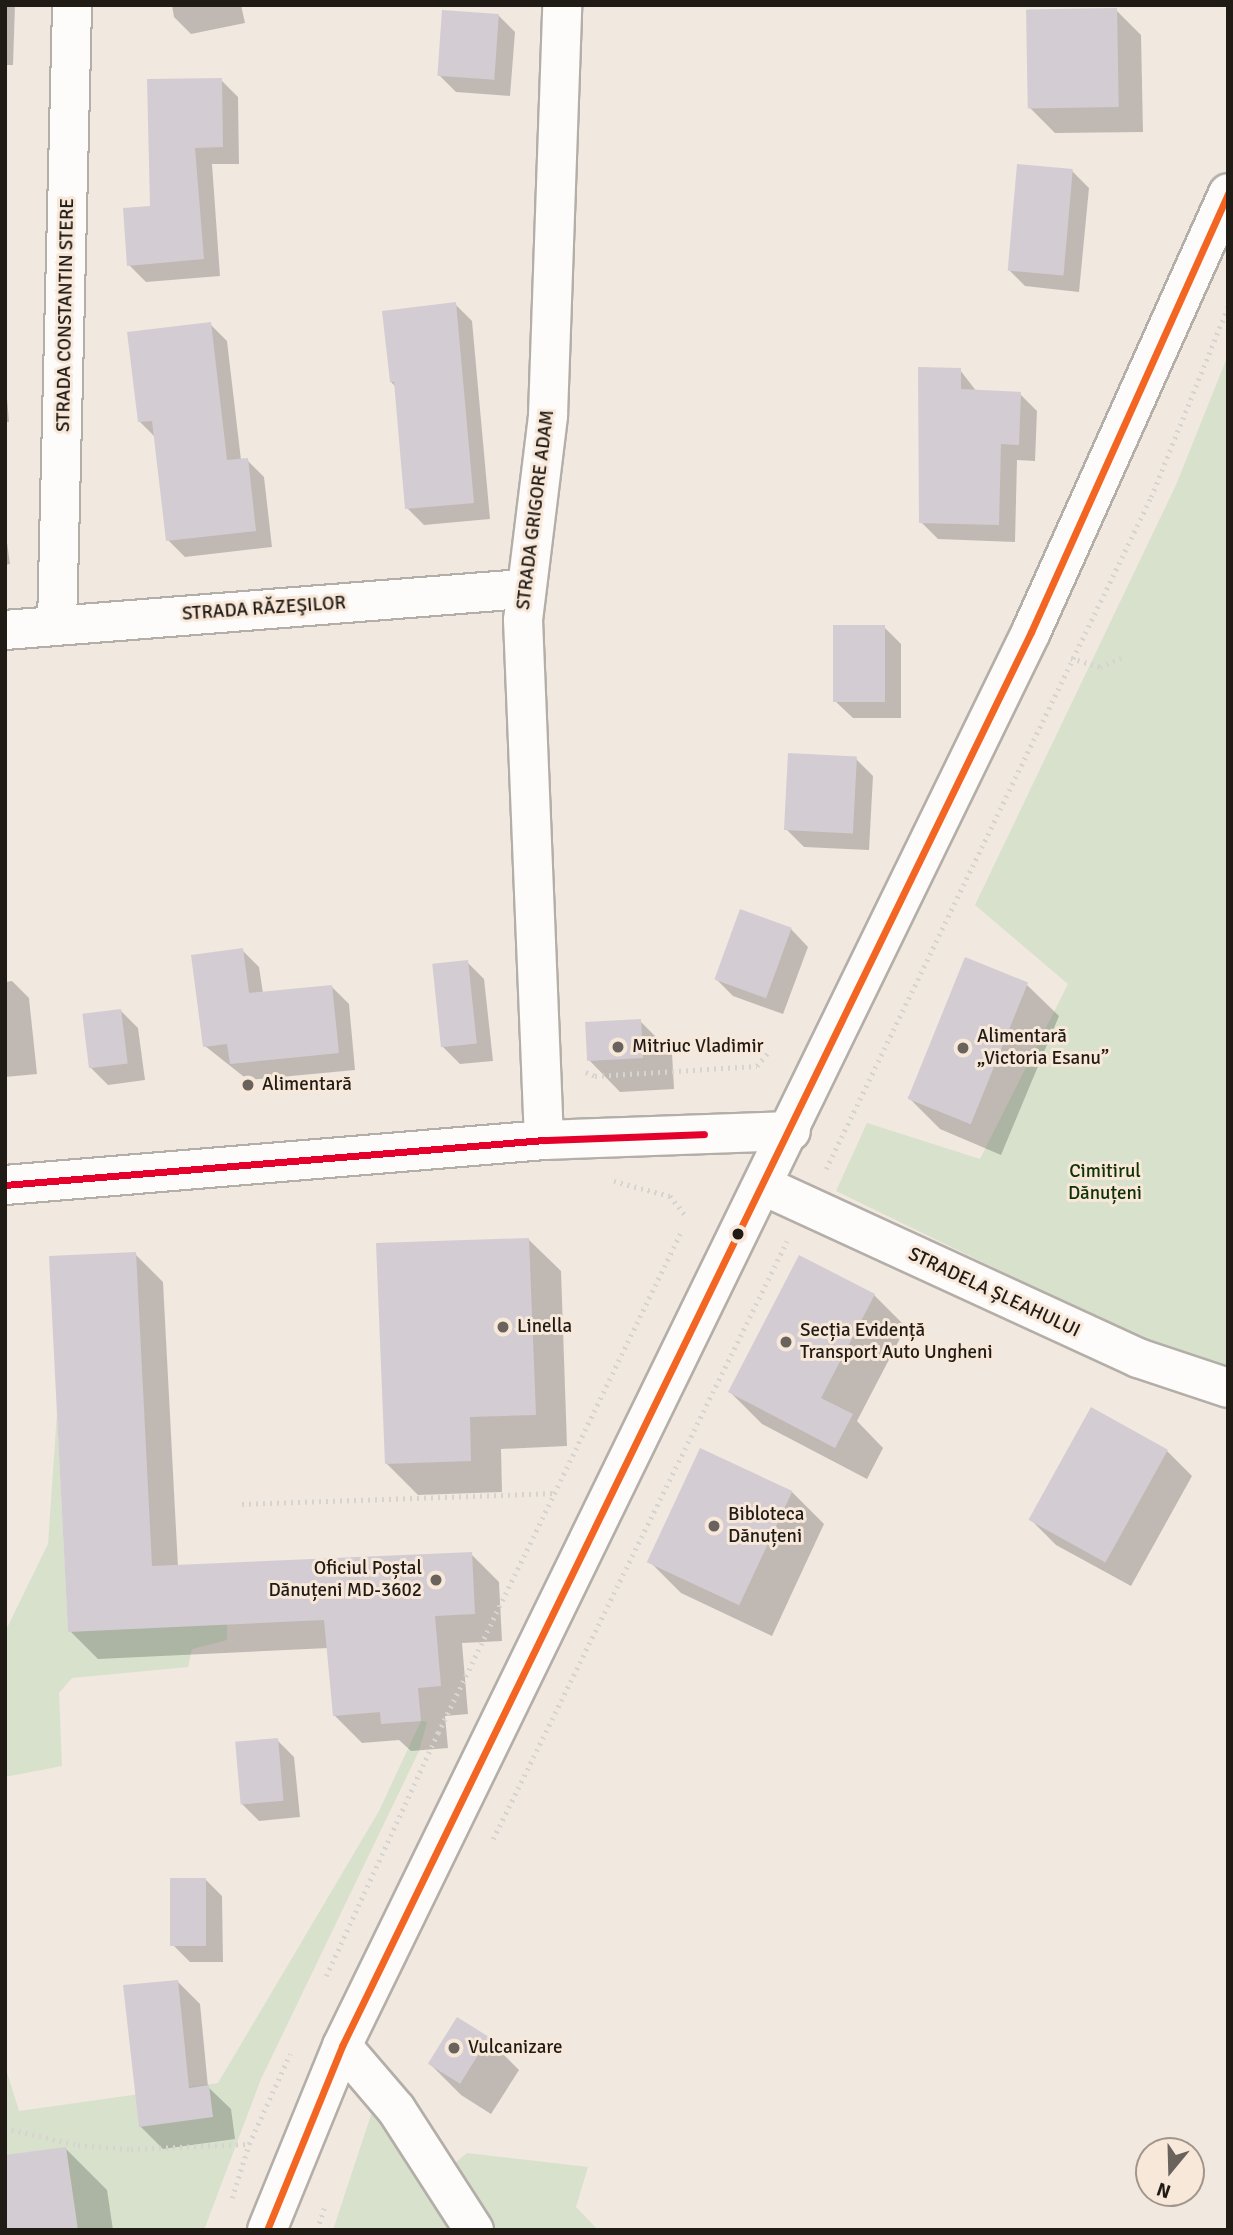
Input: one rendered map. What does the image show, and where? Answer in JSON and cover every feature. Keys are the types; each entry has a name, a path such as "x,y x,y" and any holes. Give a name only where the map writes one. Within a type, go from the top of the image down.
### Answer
{"main road":[{"name":"STRADA CONSTANTIN STERE","path":"57,625 72,5"},
{"name":"STRADA GRIGORE ADAM","path":"544,1140 523,678 523,589 548,415 562,5"},
{"path":"267,2230 342,2046 791,1131 1031,632 1228,193"},
{"name":"STRADA RĂZEŞILOR","path":"5,630 523,589"},
{"path":"5,1185 544,1140 791,1131"},
{"name":"STRADELA ȘLEAHULUI","path":"764,1186 1138,1358 1228,1388"},
{"path":"342,2046 396,2109 474,2230"}],"path":[{"path":"823,1174 1151,497 1228,306"},
{"path":"1071,658 1100,667 1125,656"},
{"path":"586,1072 595,1076 757,1066 770,1050"},
{"path":"324,1982 681,1232"},
{"path":"492,1841 786,1241 798,1241"},
{"path":"242,1504 555,1493"},
{"path":"230,2205 249,2144 295,2045"},
{"path":"5,2129 78,2145 131,2149 249,2144"},
{"path":"317,2230 324,2205"}],"green space":[{"name":"Cimitirul Dănuțeni","path":"1228,355 1228,1366 1178,1357 836,1191 867,1123 980,1159 1068,984 975,905 1176,485"},
{"path":"57,1413 68,1631 227,1624 227,1640 192,1649 188,1667 72,1678 59,1693 62,1766 5,1777 5,1632 48,1544"},
{"path":"421,1721 427,1722 419,1751 261,2079 204,2230 5,2230 5,2066 19,2111 218,2083 379,1811"},
{"path":"372,2112 457,2230 333,2230"},
{"path":"467,2153 588,2167 576,2207 598,2230 490,2230 463,2191 455,2163"}],"building":[{"path":"1117,8 1119,107 1028,109 1026,10"},
{"path":"442,10 499,14 494,80 437,76"},
{"path":"222,78 223,147 195,148 204,259 127,266 123,208 150,206 147,79"},
{"path":"1017,164 1073,169 1063,275 1008,271"},
{"path":"456,302 474,503 405,509 394,382 390,382 382,311"},
{"path":"211,322 227,460 248,458 256,531 166,541 152,421 138,422 127,332"},
{"path":"918,367 961,368 961,389 1021,392 1019,445 1001,444 999,525 919,523"},
{"path":"833,625 885,625 885,702 833,702"},
{"path":"788,753 857,757 853,834 784,830"},
{"path":"740,909 792,928 766,998 714,979"},
{"path":"243,948 249,993 332,985 339,1053 230,1064 227,1044 203,1047 191,955"},
{"path":"965,957 1028,982 971,1124 908,1099"},
{"path":"468,960 477,1044 441,1047 432,964"},
{"path":"121,1009 128,1064 89,1068 82,1014"},
{"path":"641,1019 643,1058 587,1061 585,1022"},
{"path":"529,1238 536,1415 470,1417 471,1461 385,1464 376,1243"},
{"path":"136,1252 152,1566 472,1552 475,1614 435,1616 441,1686 418,1688 421,1721 381,1724 380,1712 333,1716 324,1620 68,1632 49,1256"},
{"path":"799,1255 875,1294 821,1398 853,1414 835,1448 728,1392"},
{"path":"1091,1407 1168,1450 1105,1562 1028,1520"},
{"path":"700,1448 792,1491 739,1605 647,1562"},
{"path":"278,1738 283,1801 241,1805 235,1742"},
{"path":"170,1878 206,1878 206,1946 170,1946"},
{"path":"178,1980 189,2088 209,2085 213,2117 139,2127 123,1985"},
{"path":"457,2017 489,2037 460,2084 428,2064"},
{"path":"66,2147 78,2230 5,2230 5,2155"}],"transit line":[{"path":"267,2230 342,2046 1031,632 1228,193"},
{"path":"5,1185 544,1140 704,1134"}],"place":[{"name":"Mitriuc Vladimir","path":"618,1047"},
{"name":"Alimentară „Victoria Esanu”","path":"963,1048"},
{"name":"Alimentară","path":"248,1085"},
{"name":"Linella","path":"503,1327"},
{"name":"Secția Evidență Transport Auto Ungheni","path":"786,1342"},
{"name":"Bibloteca Dănuțeni","path":"714,1526"},
{"name":"Oficiul Poștal Dănuțeni MD-3602","path":"436,1580"},
{"name":"Vulcanizare","path":"454,2048"}]}
